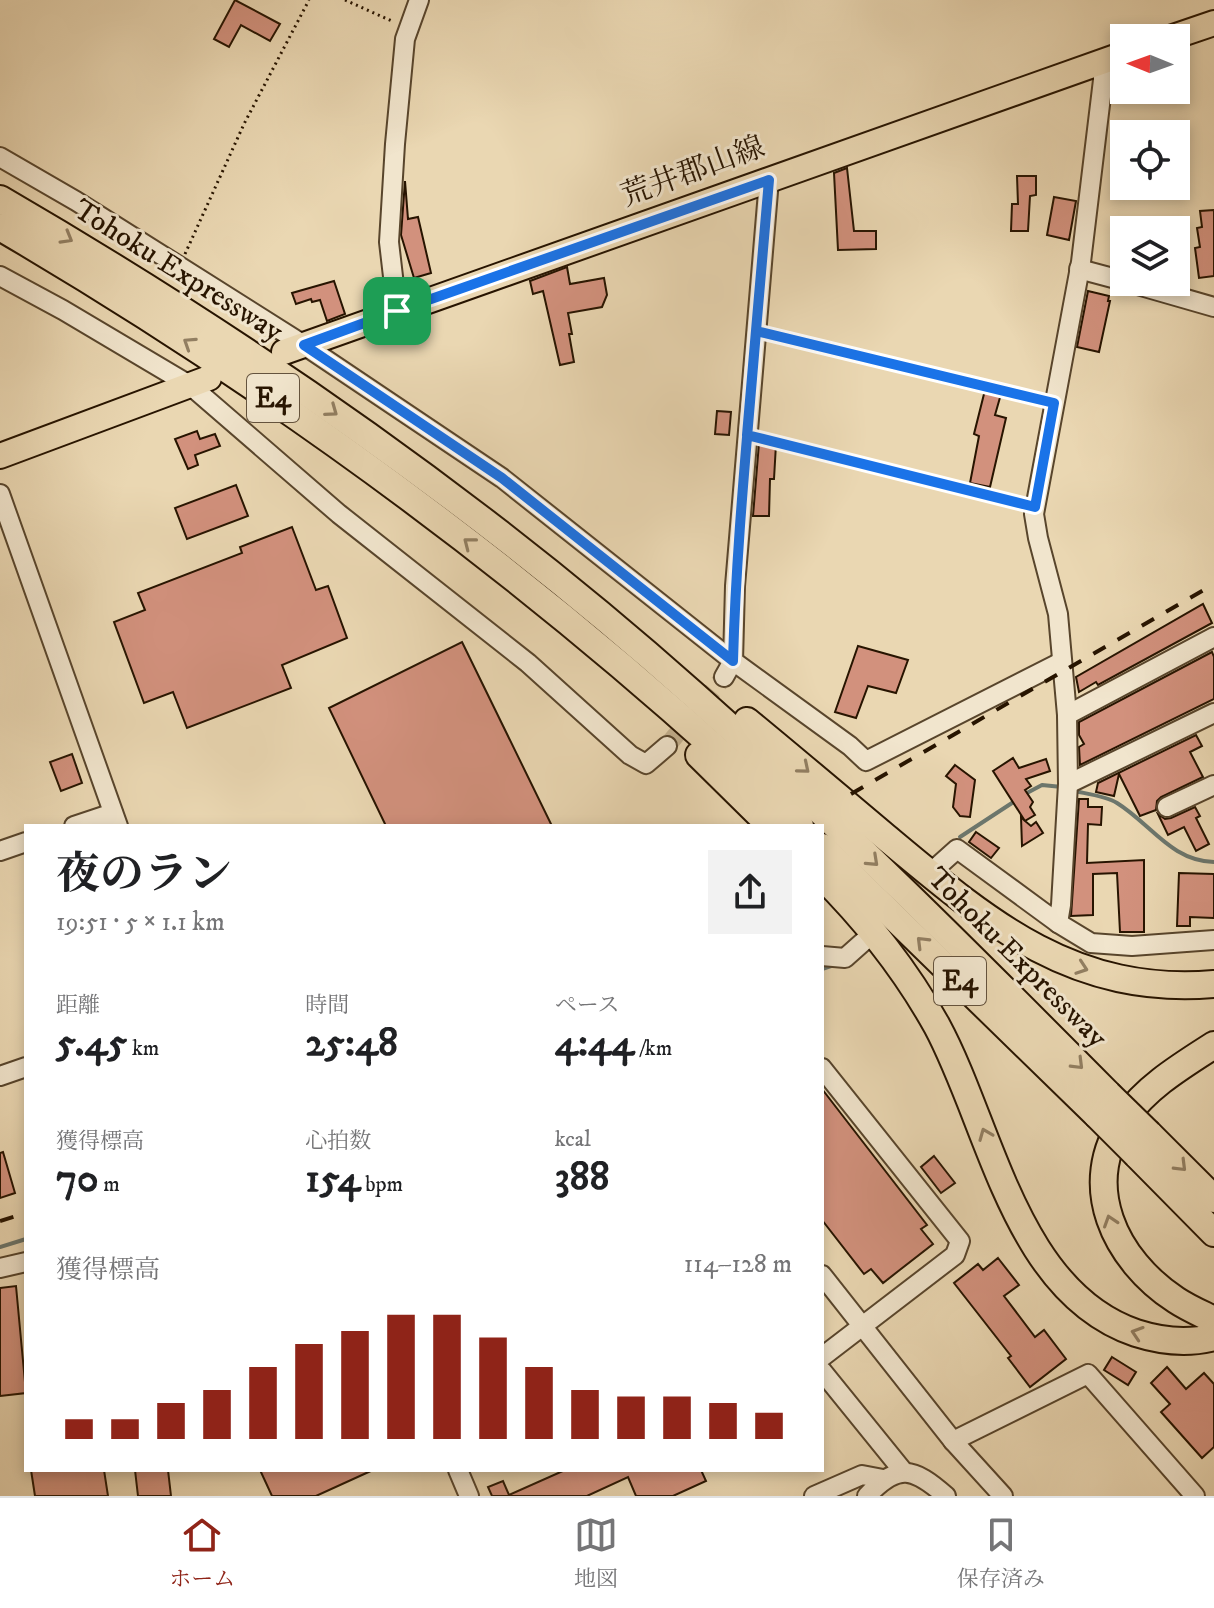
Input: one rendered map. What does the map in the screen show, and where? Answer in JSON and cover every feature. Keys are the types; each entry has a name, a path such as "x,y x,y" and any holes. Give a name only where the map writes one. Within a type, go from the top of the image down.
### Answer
{"highway":[{"name":"Tohoku Expressway","path":"0,199 110,263 277,372 426,479 798,824"},
{"name":"Tohoku Expressway","path":"0,227 238,374 391,483 537,579 693,693 908,893 1102,1105"},
{"path":"537,579 594,662 667,725 769,824"},
{"path":"537,579 623,623 701,683 933,877 982,915 1017,937 1075,966 1108,977 1161,985 1214,984"},
{"name":"Tohoku Expressway","path":"824,849 1143,1145 1214,1233"},
{"path":"824,878 871,931 932,1018 969,1095 1012,1200 1039,1252 1068,1289 1101,1317 1138,1333 1181,1341 1214,1337"},
{"path":"1208,1317 1177,1301 1126,1255 1108,1217 1103,1182 1109,1150 1126,1115 1164,1079 1214,1045"},
{"name":"Tohoku Expressway","path":"1143,1145 1214,1199"}],"main road":[{"path":"1190,31 1214,23"},
{"name":"荒井郡山線","path":"294,348 1110,59"},
{"path":"0,456 200,382"}],"street":[{"path":"397,311 389,242 395,144 408,28 419,0"},
{"path":"1058,923 1068,784 1067,715 1058,614 1038,538 1035,507 1079,269 1103,80 1110,65"},
{"path":"0,157 76,201 294,348 502,478 728,669 850,746 866,761 1061,662"},
{"path":"728,669 769,180"},
{"path":"1079,269 1110,278"},
{"path":"0,276 200,382 339,514 528,663 630,755 646,764 667,746"},
{"path":"1175,296 1214,307"},
{"path":"0,494 116,819 86,824"},
{"path":"1067,715 1214,637"},
{"path":"1068,784 1214,713"},
{"path":"1167,807 1214,785"},
{"path":"0,851 24,843"},
{"path":"938,866 957,849 1058,923 1091,943 1214,940"},
{"path":"824,956 845,958 863,942"},
{"path":"0,1076 24,1068"},
{"path":"824,1071 960,1241 955,1255 824,1355"},
{"path":"0,1268 24,1262"},
{"path":"824,1278 953,1441 1003,1496"},
{"path":"824,1373 903,1471"},
{"path":"953,1441 1088,1374 1195,1496"},
{"path":"867,1496 883,1479 903,1471 917,1474 942,1493"},
{"path":"459,1472 469,1496"},
{"path":"814,1496 862,1475 883,1479"}],"path":[{"path":"182,261 244,124 309,0"},
{"path":"345,0 408,28"},
{"path":"756,331 1054,403"},
{"path":"747,435 1035,507"}],"building":[{"path":"235,0 280,24 270,41 241,25 229,47 214,39"},
{"path":"847,168 854,231 876,231 876,249 838,250 834,173"},
{"path":"1017,176 1036,176 1036,195 1030,196 1028,231 1011,231 1012,204 1018,204"},
{"path":"405,181 408,219 418,217 431,273 414,278 401,235"},
{"path":"1054,197 1076,201 1069,240 1047,235"},
{"path":"1214,210 1214,276 1199,278 1195,248 1200,247 1197,228 1202,227 1200,211"},
{"path":"567,267 570,284 604,278 607,295 602,307 568,313 574,362 560,365 543,291 533,294 530,281"},
{"path":"334,281 345,314 327,321 320,300 312,302 311,299 296,304 292,293"},
{"path":"1088,291 1109,296 1110,301 1099,352 1077,347"},
{"path":"985,390 1001,394 995,415 1006,418 990,487 970,483 979,436 974,434"},
{"path":"717,411 731,412 729,435 715,434"},
{"path":"197,431 200,439 215,434 220,446 195,455 198,465 188,469 175,439"},
{"path":"759,443 776,444 774,479 770,479 769,516 753,516"},
{"path":"236,485 248,516 187,539 175,508"},
{"path":"292,527 316,590 328,586 347,638 282,665 291,688 187,728 173,692 144,703 114,622 145,610 138,593 242,553 240,547"},
{"path":"1203,604 1212,623 1098,685 1096,682 1079,692 1076,677"},
{"path":"462,642 551,824 385,824 329,708"},
{"path":"858,646 908,660 896,693 868,686 856,718 835,712"},
{"path":"1212,652 1214,699 1080,765 1079,747 1084,744 1079,735 1079,722"},
{"path":"1196,735 1202,746 1190,752 1203,777 1161,797 1156,810 1140,816 1119,774 1114,796 1096,792 1098,783"},
{"path":"72,754 82,783 61,791 50,762"},
{"path":"1013,758 1019,768 1046,759 1050,771 1026,779 1031,786 1025,790 1033,802 1030,807 1035,815 1025,821 993,771"},
{"path":"955,765 975,780 970,817 960,816 953,807 956,784 946,776"},
{"path":"1079,799 1088,799 1088,807 1102,807 1101,825 1088,824 1087,863 1144,860 1144,932 1120,932 1117,873 1093,874 1093,915 1071,916"},
{"path":"1195,807 1200,816 1196,818 1209,844 1196,851 1184,827 1168,835 1158,814 1165,819 1171,818"},
{"path":"1021,817 1031,826 1036,822 1043,833 1022,846"},
{"path":"976,832 999,848 991,858 969,842"},
{"path":"1179,873 1214,874 1214,918 1190,917 1190,926 1177,926"},
{"path":"824,1092 927,1225 921,1229 933,1244 883,1283 871,1269 864,1274 824,1223"},
{"path":"3,1152 15,1193 0,1198 0,1153"},
{"path":"934,1156 955,1183 941,1193 921,1167"},
{"path":"998,1258 1019,1285 1004,1296 1035,1337 1044,1330 1066,1359 1030,1387 1008,1358 1011,1356 954,1283 978,1264 983,1270"},
{"path":"16,1286 24,1393 0,1396 0,1288"},
{"path":"1112,1357 1136,1372 1128,1385 1104,1370"},
{"path":"1167,1367 1186,1389 1204,1373 1214,1384 1214,1447 1202,1458 1161,1412 1170,1404 1151,1383"},
{"path":"31,1472 104,1472 108,1496 35,1496"},
{"path":"135,1472 168,1472 171,1496 138,1496"},
{"path":"261,1472 369,1472 316,1496 272,1496"},
{"path":"561,1472 702,1472 706,1481 673,1496 636,1496 628,1477 587,1496 492,1496 488,1487 503,1481 509,1495"}],"waterway":[{"path":"1025,794 1042,785 1062,787"},
{"path":"1074,791 1113,801 1173,848 1199,860 1214,862"},
{"path":"960,837 1015,801"},
{"path":"824,968 831,966"},
{"path":"0,1247 24,1240"}],"tunnel":[{"path":"667,746 724,677"}],"railway":[{"path":"851,794 1214,584"},
{"path":"0,1221 24,1214"}],"route":[{"path":"397,311 304,345 502,478 733,661 735,586 747,435 756,331 1054,403 1035,507 747,435 769,180 397,311"}]}
